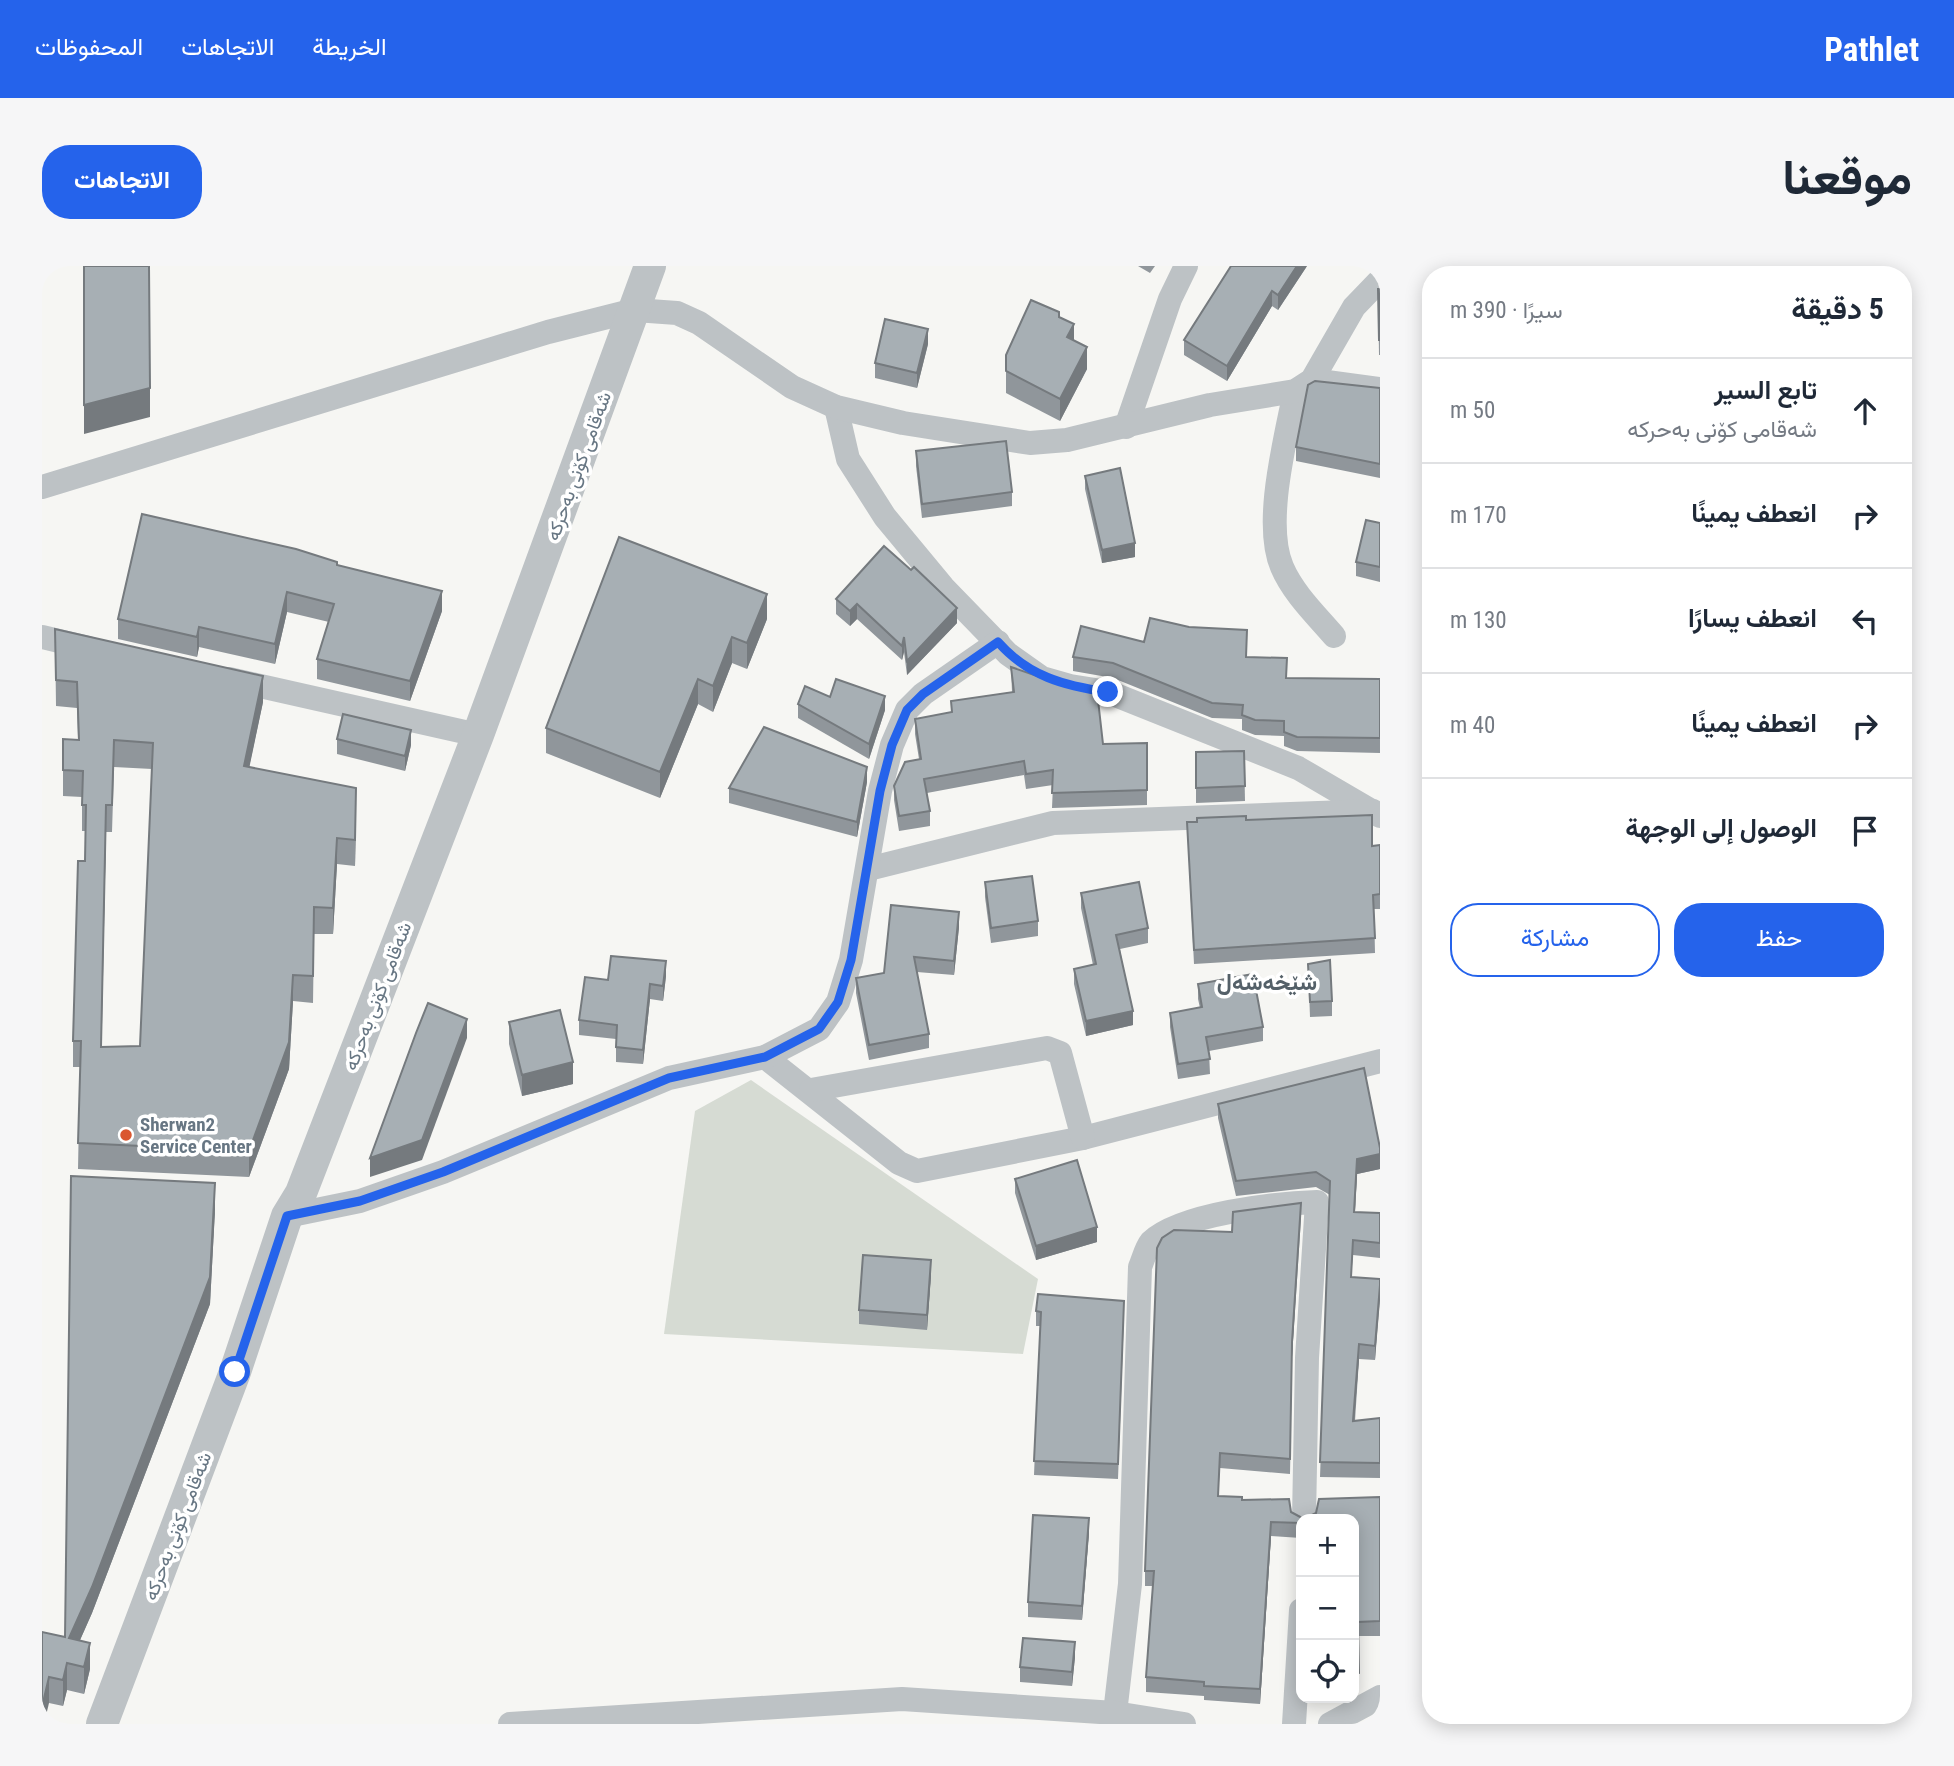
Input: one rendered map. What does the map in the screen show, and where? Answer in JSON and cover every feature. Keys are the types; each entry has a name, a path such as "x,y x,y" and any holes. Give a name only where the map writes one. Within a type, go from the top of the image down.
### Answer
{"street":[{"name":"شەقامی کۆنی بەحرکە","path":"102,1724 235,1372 287,1216 301,1193 478,735 650,266"},
{"path":"1126,427 1170,299 1186,266"},
{"path":"1334,636 1303,600 1281,566 1275,499 1303,385 1354,307 1380,280"},
{"path":"42,487 548,332 635,310 677,313 699,323 792,387 836,407 904,423 1030,443 1067,440 1303,385 1380,389"},
{"path":"836,407 848,459 885,517 943,587 1008,654 1042,678 1070,687 1108,692 1298,768 1376,813"},
{"path":"42,637 110,653"},
{"path":"287,1216 360,1201 443,1172 669,1078 765,1057 819,1029 838,1002 851,960 880,791 892,745 907,710 923,694 998,642"},
{"path":"205,674 478,735"},
{"path":"868,869 1053,823 1376,813"},
{"path":"811,1090 1047,1048 1060,1053 1083,1138"},
{"path":"765,1057 811,1090 899,1163 917,1171 1083,1138 1380,1061"},
{"path":"1115,1713 1130,1584 1140,1267 1150,1243 1173,1228 1269,1203 1317,1202 1307,1357 1304,1514"},
{"path":"1294,1724 1299,1640"},
{"path":"1330,1724 1380,1698"},
{"path":"510,1724 902,1699 1115,1713 1184,1724"}],"shaded area":[{"path":"751,1080 1038,1279 1023,1354 664,1334 695,1111"}],"building":[{"path":"84,266 149,266 150,388 84,405"},
{"path":"1231,266 1297,266 1278,295 1272,291 1227,366 1184,340"},
{"path":"1380,289 1380,340 1379,340"},
{"path":"1031,300 1059,312 1059,317 1074,324 1067,337 1087,347 1060,399 1006,371 1006,355"},
{"path":"885,319 928,329 917,373 875,363"},
{"path":"1315,381 1380,388 1380,464 1296,447 1308,385"},
{"path":"1006,441 1012,492 922,504 916,451"},
{"path":"1120,468 1135,543 1102,550 1085,476"},
{"path":"142,514 296,549 337,562 337,565 442,591 410,681 317,659 334,604 287,592 275,644 199,627 197,637 118,619"},
{"path":"1366,520 1380,523 1380,567 1356,562"},
{"path":"619,537 767,594 747,643 732,637 713,686 698,679 660,772 546,728"},
{"path":"884,546 911,570 914,567 957,608 907,661 904,637 902,646 857,604 850,611 836,599"},
{"path":"1150,618 1189,627 1247,630 1246,657 1287,658 1286,678 1380,679 1380,738 1297,737 1284,732 1284,721 1255,720 1242,715 1243,705 1212,703 1113,663 1073,657 1081,626 1144,642"},
{"path":"55,629 263,676 244,766 356,788 355,840 337,838 333,908 314,907 313,976 293,975 289,1042 249,1151 78,1143 81,1041 73,1041 78,861 85,861 86,805 82,805 83,771 63,770 63,739 79,740 77,682 56,680","holes":["114,740 153,743 140,1046 101,1047 106,805 112,805"]},
{"path":"1011,667 1066,686 1097,691 1103,744 1147,743 1147,790 1052,793 1053,770 1026,774 1024,761 924,779 930,811 899,816 894,786 905,762 921,759 915,719 952,712 951,701 1014,692"},
{"path":"836,679 885,696 869,744 798,704 805,686 830,697"},
{"path":"343,714 411,730 405,756 337,739"},
{"path":"764,727 867,767 857,822 729,788"},
{"path":"1244,751 1245,786 1196,788 1196,752"},
{"path":"1372,815 1372,846 1380,845 1380,894 1373,895 1375,938 1194,950 1187,822 1197,822 1197,818 1246,816 1246,820"},
{"path":"1032,876 1038,921 991,928 985,882"},
{"path":"1139,882 1148,928 1116,935 1133,1011 1086,1021 1074,969 1096,964 1081,893"},
{"path":"891,905 959,912 954,961 914,957 929,1034 869,1045 856,978 884,973"},
{"path":"611,956 666,961 663,986 650,984 643,1050 616,1047 617,1025 579,1020 585,977 608,980"},
{"path":"1330,960 1332,1001 1310,1002 1308,964"},
{"path":"1253,974 1263,1027 1206,1037 1210,1059 1178,1064 1170,1013 1202,1007 1198,984"},
{"path":"428,1003 467,1019 422,1140 370,1158 416,1033"},
{"path":"560,1010 573,1062 522,1075 509,1022"},
{"path":"1364,1068 1380,1154 1357,1159 1354,1212 1380,1213 1380,1243 1353,1240 1351,1277 1380,1279 1380,1285 1375,1346 1359,1344 1353,1421 1380,1418 1380,1463 1320,1462 1330,1181 1316,1172 1236,1181 1218,1104"},
{"path":"1077,1160 1097,1227 1036,1246 1015,1179"},
{"path":"71,1176 215,1183 210,1277 92,1587 69,1638 90,1643 84,1667 67,1663 63,1680 49,1677 42,1707 42,1632 65,1637"},
{"path":"1301,1203 1292,1342 1290,1459 1220,1453 1218,1496 1242,1497 1242,1500 1289,1499 1291,1512 1296,1515 1296,1523 1271,1522 1260,1689 1204,1686 1204,1682 1146,1677 1154,1571 1145,1571 1157,1248 1162,1238 1174,1230 1232,1232 1233,1212"},
{"path":"863,1255 931,1260 927,1315 859,1310"},
{"path":"1038,1294 1124,1301 1118,1464 1034,1461 1041,1312 1036,1311"},
{"path":"1380,1497 1380,1621 1359,1622 1359,1514 1314,1514 1319,1499"},
{"path":"1033,1515 1089,1518 1082,1606 1028,1602"},
{"path":"1023,1638 1075,1642 1072,1672 1020,1667"}],"place":[{"name":"Sherwan2 Service Center","path":"126,1135"}],"district":[{"name":"شێخەشەل","path":"1267,982"}],"route":[{"path":"235,1372 287,1216 360,1201 443,1172 669,1078 765,1057 819,1029 838,1002 851,960 880,791 892,745 907,710 923,694 998,642 1008,654 1042,678 1070,687 1108,692"}]}
